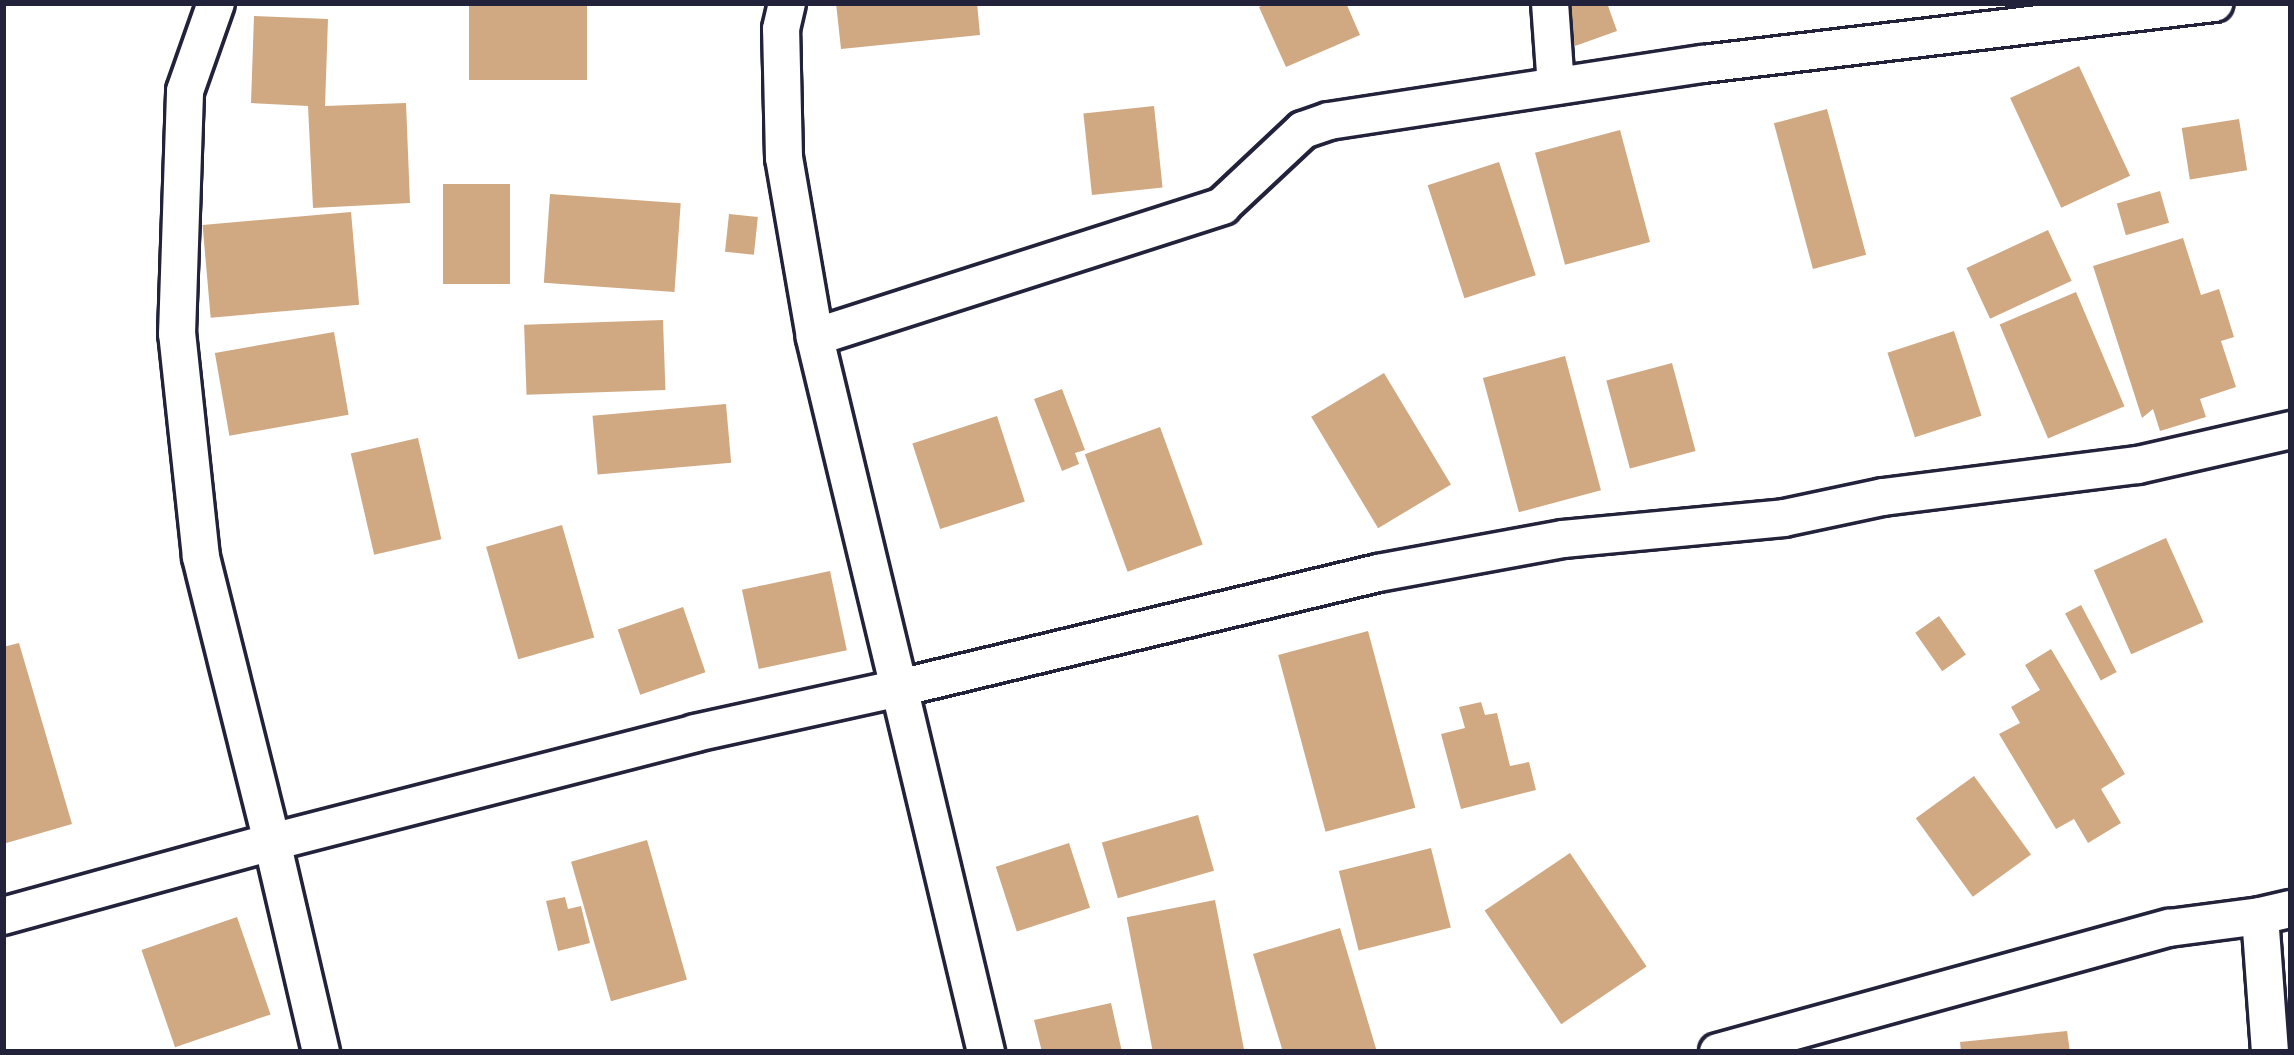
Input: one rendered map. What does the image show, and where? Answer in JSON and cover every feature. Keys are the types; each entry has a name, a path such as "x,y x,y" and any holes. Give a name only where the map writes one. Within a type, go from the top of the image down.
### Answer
{"street":[{"path":"216,3 185,91 177,334 201,557 321,1052"},
{"path":"787,3 781,29 784,158 815,337 986,1052"},
{"path":"1550,3 1556,86"},
{"path":"815,337 1222,206 1303,130 1556,86 2214,3"},
{"path":"3,916 695,733 1378,573 1563,539 1784,518 1883,497 2138,465 2291,430"},
{"path":"1718,1052 2169,928 2276,913 2270,1052"}],"building":[{"path":"469,3 587,3 587,80 469,80"},
{"path":"836,3 977,3 980,35 841,49"},
{"path":"1346,3 1360,35 1286,67 1259,7"},
{"path":"1560,3 1607,3 1617,31 1575,46"},
{"path":"254,16 328,19 325,106 406,103 410,203 313,208 308,106 251,103"},
{"path":"2079,66 2130,176 2061,208 2010,98"},
{"path":"1154,106 1163,188 1092,195 1083,113"},
{"path":"1827,109 1866,255 1813,269 1774,123"},
{"path":"2239,119 2247,170 2190,179 2182,128"},
{"path":"1620,130 1650,242 1565,265 1535,153"},
{"path":"1499,162 1536,275 1464,298 1428,185"},
{"path":"443,184 510,184 510,284 443,284"},
{"path":"2160,191 2169,223 2126,235 2117,203"},
{"path":"550,194 681,203 674,292 544,283"},
{"path":"351,212 359,305 211,318 203,225"},
{"path":"729,214 758,217 754,255 725,252"},
{"path":"2048,230 2072,281 1990,319 1966,268"},
{"path":"2183,238 2201,295 2219,289 2234,337 2221,341 2236,387 2200,399 2206,417 2160,431 2153,409 2142,418 2093,266"},
{"path":"2076,292 2124,406 2048,439 2000,324"},
{"path":"663,320 665,390 527,395 524,325"},
{"path":"1954,331 1982,416 1915,437 1887,353"},
{"path":"334,332 349,415 229,436 215,353"},
{"path":"1565,356 1601,490 1519,512 1483,378"},
{"path":"1672,363 1696,451 1630,468 1606,381"},
{"path":"1384,373 1451,484 1378,528 1311,417"},
{"path":"1062,389 1085,450 1075,453 1079,464 1062,471 1034,399"},
{"path":"726,404 731,463 598,474 593,416"},
{"path":"997,416 1025,502 940,529 912,444"},
{"path":"1160,427 1203,544 1128,572 1085,454"},
{"path":"418,438 441,539 374,555 351,454"},
{"path":"562,525 594,637 518,659 486,547"},
{"path":"2166,538 2203,622 2131,654 2094,570"},
{"path":"830,571 847,650 759,669 742,590"},
{"path":"2081,605 2117,672 2101,681 2065,613"},
{"path":"683,607 705,672 640,695 618,629"},
{"path":"1939,616 1966,655 1942,671 1915,633"},
{"path":"1368,631 1415,808 1326,832 1278,655"},
{"path":"19,643 72,824 3,844 3,647"},
{"path":"2051,649 2125,774 2101,789 2121,823 2088,843 2074,819 2056,829 1999,734 2020,723 2011,707 2040,690 2025,665"},
{"path":"1481,702 1485,715 1497,713 1510,766 1529,762 1536,790 1461,809 1441,734 1465,728 1459,707"},
{"path":"1974,776 2031,854 1973,897 1916,818"},
{"path":"1198,815 1214,871 1118,898 1102,843"},
{"path":"647,840 687,979 611,1001 571,862"},
{"path":"1069,843 1090,908 1017,931 996,867"},
{"path":"1431,848 1451,928 1359,951 1339,871"},
{"path":"1570,853 1647,967 1561,1024 1485,911"},
{"path":"565,897 568,909 581,906 590,943 558,951 546,901"},
{"path":"1215,900 1245,1052 1153,1052 1127,917"},
{"path":"237,917 271,1014 175,1047 142,950"},
{"path":"1340,928 1377,1052 1283,1052 1253,954"},
{"path":"1111,1003 1122,1052 1042,1052 1034,1020"},
{"path":"2067,1031 2070,1052 1961,1052 1960,1042"}]}
